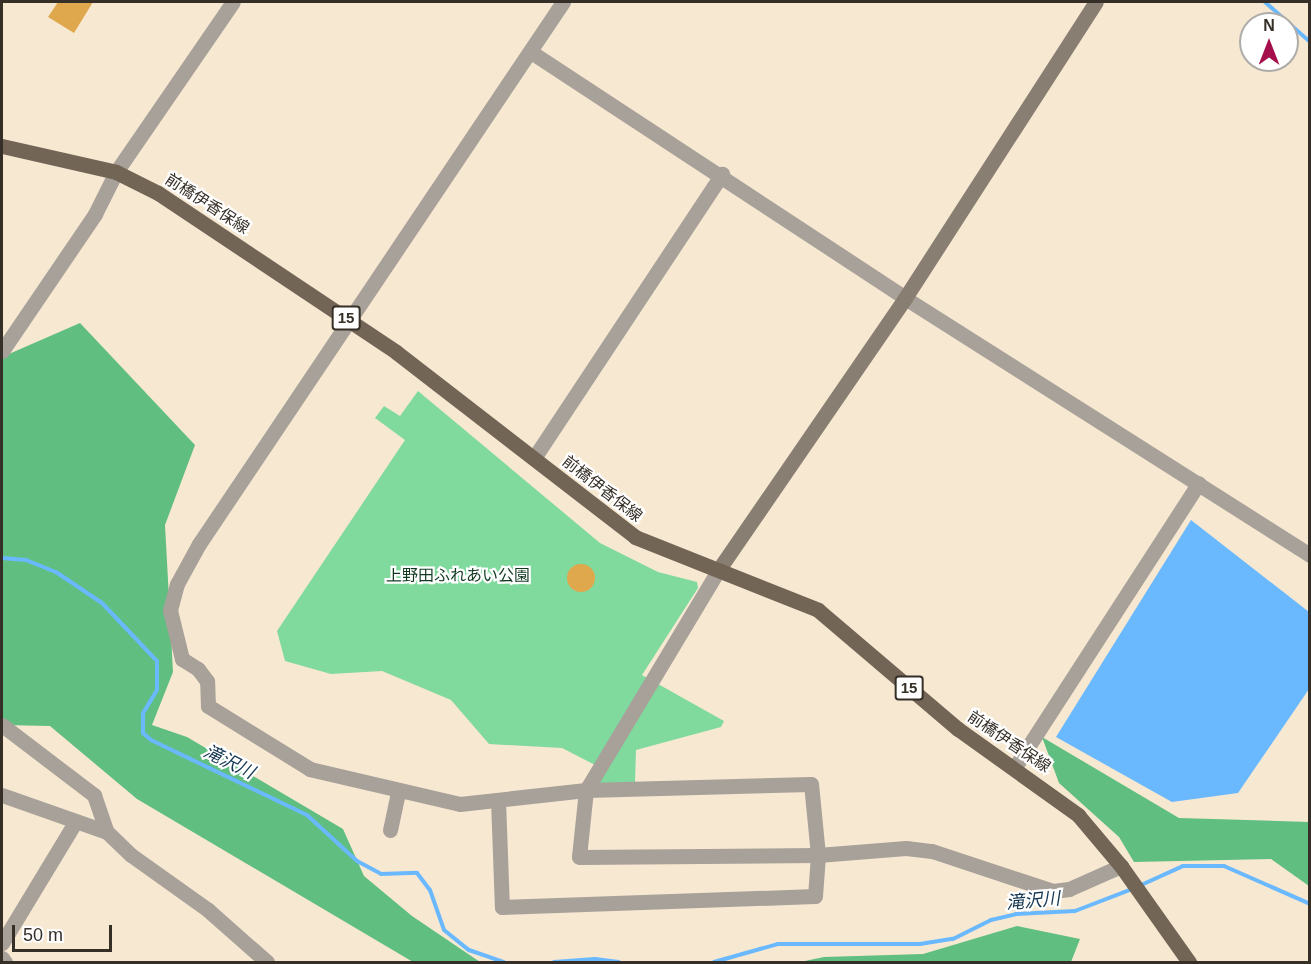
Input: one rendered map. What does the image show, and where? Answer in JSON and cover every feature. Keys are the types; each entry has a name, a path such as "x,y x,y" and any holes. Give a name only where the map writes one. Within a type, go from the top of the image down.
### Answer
{"main road":[{"name":"前橋伊香保線","path":"2,146 116,172 186,211 352,321 635,537 818,610 957,729 1015,767 1078,815 1124,870 1189,963"}],"street":[{"path":"2,351 95,214 116,172 233,2"},
{"path":"498,800 502,907 815,896 818,855 811,784 586,790 460,804 398,792 310,769 208,706 207,681 198,669 182,659 170,610 177,584 199,544 333,344 352,321 563,2"},
{"path":"1096,2 905,298 719,569 586,790 579,857 818,855 906,848 932,851 1053,891 1069,889 1124,870"},
{"path":"531,52 722,174 905,298 1310,555"},
{"path":"534,458 722,174"},
{"path":"1015,767 1199,483"},
{"path":"2,725 94,795 107,832 131,855 208,910 267,963"},
{"path":"390,830 398,792"},
{"path":"2,795 74,824 107,832"},
{"path":"2,943 74,824"},
{"path":"2,958 6,963"}],"green space":[{"path":"80,323 195,445 165,525 173,672 152,725 187,737 343,829 364,876 412,916 480,962 413,962 137,799 50,726 2,725 2,357"},
{"name":"上野田ふれあい公園","path":"418,391 600,543 658,572 697,582 698,588 642,675 724,721 721,727 636,750 635,783 596,784 601,768 562,748 489,744 451,700 382,671 331,674 285,661 277,631 405,440 375,418 384,406 400,416"},
{"path":"1042,737 1179,818 1309,822 1309,886 1271,859 1134,862 1119,837 1059,783"},
{"path":"1017,926 1080,939 1071,962 800,962 824,957 923,954"}],"water":[{"path":"1191,520 1309,612 1309,689 1238,793 1172,802 1056,737"}],"building":[{"path":"58,2 93,2 74,33 48,17"},
{"path":"581,564 591,568 595,578 591,588 581,592 571,588 567,578 571,568"}],"waterway":[{"path":"1265,2 1310,42"},
{"name":"滝沢川","path":"2,558 26,560 56,572 102,603 157,661 157,690 143,713 143,733 151,740 307,815 357,861 381,874 417,873 430,890 444,930 469,950 504,962"},
{"name":"滝沢川","path":"1139,886 1183,866 1224,866 1310,904"},
{"name":"滝沢川","path":"714,962 778,944 920,944 953,939 991,920 1016,914 1075,911 1132,889"},
{"name":"滝沢川","path":"554,962 595,959 619,962"}]}
